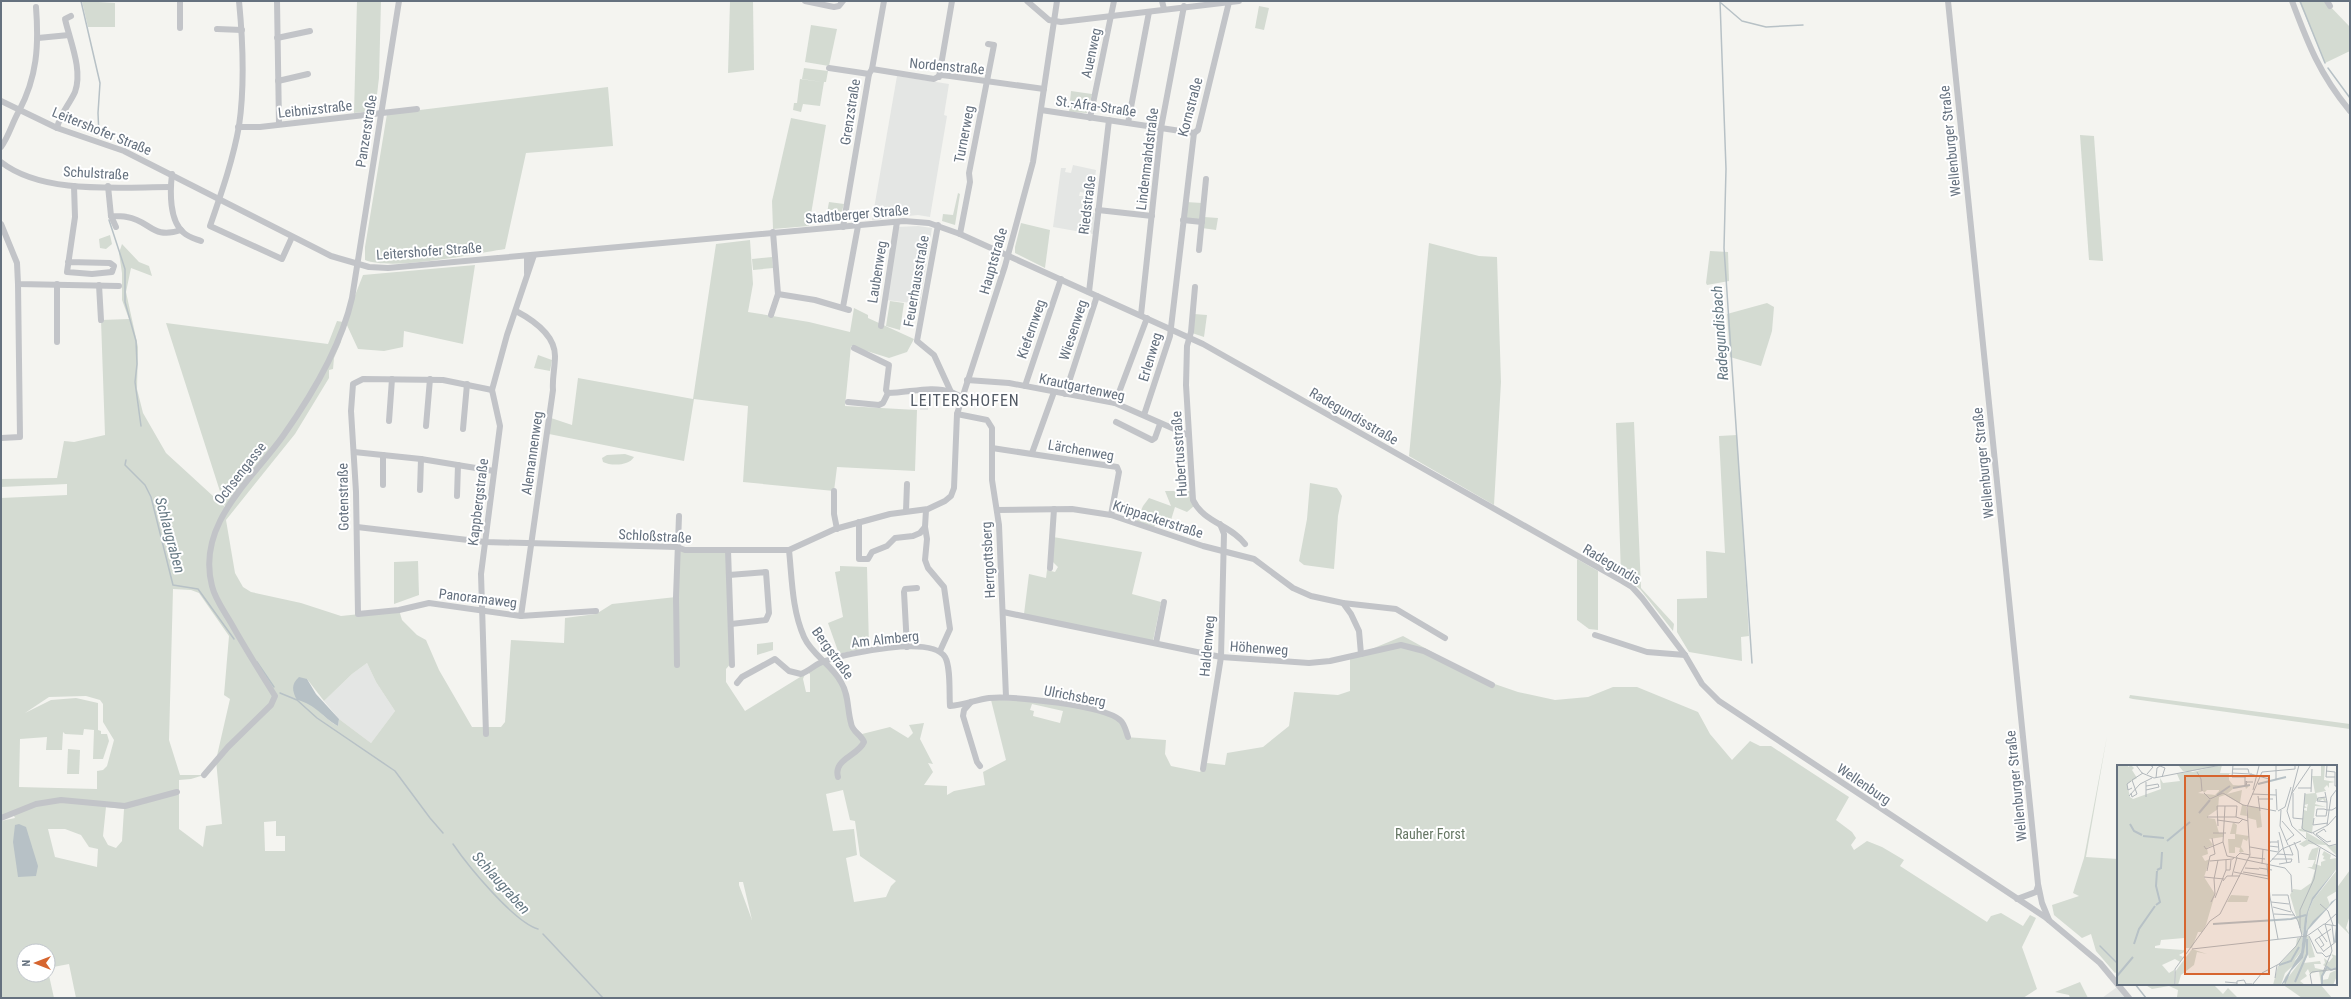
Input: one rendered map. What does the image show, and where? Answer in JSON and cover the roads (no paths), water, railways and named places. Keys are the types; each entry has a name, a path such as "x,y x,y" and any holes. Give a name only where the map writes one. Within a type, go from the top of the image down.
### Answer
{"street":[{"path":"180,1 180,28"},
{"path":"239,1 242,30 238,127 219,200 210,226 282,259 292,237"},
{"path":"277,1 279,124"},
{"name":"Panzerstraße","path":"356,264 399,1"},
{"path":"805,1 834,7 840,6 843,1"},
{"name":"Grenzstraße","path":"843,227 870,71 884,1"},
{"path":"938,77 952,1"},
{"path":"1027,1 1054,22 1077,22 1184,6 1239,1"},
{"name":"Hauptstraße","path":"945,501 951,496 954,488 957,414 1008,255 1033,162 1057,1"},
{"name":"Auenweg","path":"1090,118 1114,1"},
{"path":"1162,1 1164,9"},
{"name":"Wellenburger Straße","path":"1948,1 2038,884 2042,903 2050,921"},
{"path":"2292,1 2320,69 2331,88 2350,111"},
{"name":"Kornstraße","path":"1171,328 1194,133 1198,130 1229,2"},
{"name":"Lindenmahdstraße","path":"1115,403 1144,316 1161,128 1184,6"},
{"path":"1,147 20,110 35,72 38,38 36,7"},
{"path":"1128,123 1149,12"},
{"path":"57,128 60,116 74,92 78,80 65,19 71,16"},
{"path":"216,29 242,30"},
{"path":"277,38 310,31"},
{"path":"38,38 69,36"},
{"name":"Turnerweg","path":"960,234 970,182 969,173 994,45 988,44"},
{"name":"Nordenstraße","path":"828,68 870,71 934,79 948,75 1044,89"},
{"path":"278,81 308,74"},
{"name":"Leitershofer Straße","path":"1,101 57,128 117,148 172,174 219,200 331,256 356,264 388,268 773,232"},
{"name":"Leibnizstraße","path":"238,127 417,109"},
{"name":"St.-Afra-Straße","path":"1041,110 1194,133"},
{"name":"Riedstraße","path":"1089,292 1109,120"},
{"name":"Schulstraße","path":"1,162 26,175 74,186 170,186"},
{"path":"172,174 170,186 174,219 184,234 201,241"},
{"path":"1199,250 1206,179"},
{"path":"68,262 110,263 114,266 114,269 112,272 104,274 67,272 68,262 75,217 74,186"},
{"path":"108,186 111,216 116,227"},
{"path":"1098,210 1152,216"},
{"path":"111,216 127,216 145,224 156,232 173,233 181,230"},
{"path":"1183,220 1202,222"},
{"name":"Stadtberger Straße","path":"773,232 918,221 938,225 1008,255"},
{"name":"Laubenweg","path":"881,326 897,222"},
{"path":"1,224 17,263 20,437 1,438"},
{"name":"Feuerhausstraße","path":"938,225 917,341 934,355 951,392"},
{"path":"778,294 815,300 846,308 858,226"},
{"path":"771,315 778,294 773,232"},
{"name":"Kappbergstraße","path":"486,734 484,611 481,574 500,426 492,390 505,340 534,255"},
{"name":"Radegundisstraße","path":"1008,255 1190,337 1506,517"},
{"name":"Kappbergstraße","path":"527,256 527,278"},
{"name":"Ochsengasse","path":"204,775 228,747 271,705 275,696 220,606 210,576 210,548 226,508 283,436 330,357 348,316 356,264"},
{"name":"Kiefernweg","path":"1025,386 1061,280"},
{"path":"18,284 119,286"},
{"path":"57,284 57,342"},
{"path":"99,286 101,320"},
{"path":"1190,337 1195,287"},
{"name":"Wiesenweg","path":"1065,394 1097,296"},
{"name":"Alemannenweg","path":"516,310 529,318 549,337 555,354 553,390 521,616"},
{"name":"Erlenweg","path":"1144,415 1170,336 1171,328"},
{"name":"Hubertusstraße","path":"1190,337 1188,346 1186,385 1193,500 1201,513 1236,534 1245,544"},
{"path":"848,402 880,405 883,403 888,393 886,390 890,365 854,348"},
{"name":"Gotenstraße","path":"358,614 357,527 351,412 352,392 355,381 364,379 392,379"},
{"path":"389,421 392,379 430,379 467,384 492,390"},
{"path":"426,426 430,379"},
{"name":"Krautgartenweg","path":"967,380 1000,382 1115,403 1188,435"},
{"path":"463,429 467,384"},
{"path":"888,393 906,393 917,390 944,390 962,397"},
{"path":"1032,453 1054,392"},
{"name":"Herrgottsberg","path":"957,414 988,420 992,428 992,480 997,510 1006,698"},
{"path":"1116,422 1152,440 1155,438 1160,424"},
{"name":"Lärchenweg","path":"992,448 1117,467 1119,472 1111,515"},
{"path":"354,452 421,459 494,472"},
{"path":"383,455 383,485"},
{"path":"420,490 421,459"},
{"path":"457,496 458,465"},
{"path":"906,511 907,484"},
{"path":"834,491 834,514 837,529"},
{"name":"Schloßstraße","path":"357,527 485,542 677,547 685,550 789,550 837,529 858,522 906,511 926,510 945,501"},
{"path":"1050,568 1054,509"},
{"name":"Krippackerstraße","path":"997,510 1054,509 1111,515 1223,552 1254,559 1293,588 1311,596 1343,603"},
{"path":"926,510 925,527 927,539 925,560 928,568 944,587 950,629 940,651 947,661 950,706 1006,698"},
{"path":"677,664 677,547 679,516"},
{"name":"Radegundis","path":"1506,517 1632,587 1685,655 1702,684"},
{"path":"858,522 859,559 868,559 872,552 887,546 895,538 913,536 925,527"},
{"name":"Haldenweg","path":"1203,769 1221,657 1224,534 1220,524"},
{"path":"728,550 732,666"},
{"name":"Bergstraße","path":"789,550 792,587 800,626 806,642 841,681 847,696 853,731 864,742 861,749 839,764 836,771 838,777"},
{"path":"729,575 766,572 769,614 766,620 760,622 731,624"},
{"path":"907,647 904,592 905,589 917,588"},
{"path":"1156,643 1164,602"},
{"name":"Panoramaweg","path":"358,614 399,610 428,603 521,616 596,612"},
{"path":"1343,603 1396,609 1445,638"},
{"path":"1343,603 1351,614 1359,631 1361,654"},
{"name":"Höhenweg","path":"1003,612 1221,657 1309,663 1401,645 1424,651 1492,685"},
{"path":"1594,635 1647,652 1685,655"},
{"name":"Am Almberg","path":"737,683 742,677 775,659 789,671 801,674 823,661 870,650 924,646 940,651"},
{"name":"Wellenburg","path":"1702,684 1719,701 2050,921 2100,963 2117,984"},
{"name":"Ulrichsberg","path":"1006,698 1078,706 1108,714 1120,720 1128,737"},
{"path":"971,702 964,710 963,716 977,762 980,766"},
{"path":"1,818 36,804 61,800 125,806 177,792"},
{"path":"2017,899 2036,892 2038,884"},
{"name":"Wellenburg","path":"2118,985 2129,998"}],"waterway":[{"name":"Schlaugraben","path":"81,1 100,83 98,113 99,136"},
{"name":"Radegundisbach","path":"1720,1 1726,169 1724,248 1752,663"},
{"path":"2300,1 2325,63"},
{"path":"1721,3 1742,21 1766,27 1803,25"},
{"path":"2328,68 2350,98"},
{"name":"Schlaugraben","path":"109,220 125,269 125,302 136,341 137,364 135,382 141,426"},
{"name":"Schlaugraben","path":"126,460 125,465 145,485 151,497 173,585 198,589 234,639"},
{"name":"Schlaugraben","path":"257,662 274,687"},
{"name":"Schlaugraben","path":"280,693 297,700 317,718 395,771 443,833"},
{"name":"Schlaugraben","path":"453,844 469,866 492,892 517,916 538,929"},
{"name":"Schlaugraben","path":"543,934 603,998"},
{"name":"Radegundisbach","path":"2100,946 2117,963"},
{"name":"Radegundisbach","path":"2136,985 2146,998"}],"district":[{"name":"LEITERSHOFEN","path":"965,400"}],"park label":[{"name":"Rauher Forst","path":"1430,834"}]}
